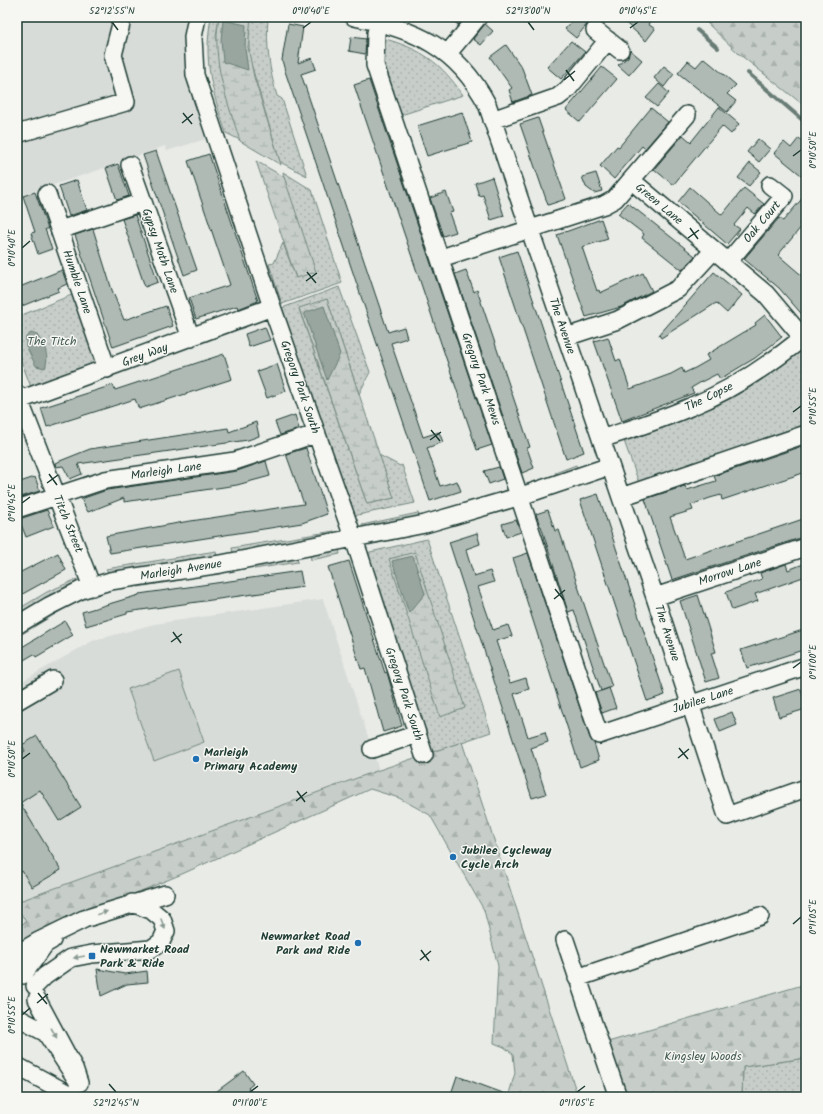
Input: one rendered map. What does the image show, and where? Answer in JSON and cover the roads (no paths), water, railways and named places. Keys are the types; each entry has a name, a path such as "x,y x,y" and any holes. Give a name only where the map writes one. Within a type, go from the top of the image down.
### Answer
{"street":[{"path":"17,134 126,102 113,55 121,24 119,17"},
{"name":"Gregory Park South","path":"197,17 192,37 195,75 315,434 353,539 424,755"},
{"name":"The Avenue","path":"354,17 377,20 412,33 448,53 471,78 480,92 492,120 655,597 727,816 806,788"},
{"path":"448,53 478,17"},
{"name":"Gregory Park Mews","path":"377,20 375,65 600,735"},
{"path":"492,120 558,96 567,90 608,40"},
{"path":"631,180 687,116"},
{"name":"Gypsy Moth Lane","path":"130,164 142,202 191,338"},
{"name":"Green Lane","path":"441,258 529,228 604,205 615,199 631,180 776,304 805,337"},
{"name":"Oak Court","path":"728,262 784,196 770,185"},
{"name":"Humble Lane","path":"47,194 108,369"},
{"path":"60,230 142,202"},
{"path":"566,337 618,320 678,289 714,250"},
{"name":"Grey Way","path":"18,398 108,369 272,307"},
{"name":"The Copse","path":"601,439 690,408 746,378 805,337"},
{"name":"Titch Street","path":"18,398 92,587"},
{"name":"Marleigh Lane","path":"17,509 105,480 235,461 315,434"},
{"path":"620,497 806,434"},
{"name":"Marleigh Avenue","path":"17,625 48,606 110,581 221,564 428,523 521,496 610,466"},
{"name":"Morrow Lane","path":"655,597 806,547"},
{"name":"Jubilee Lane","path":"600,735 806,666"},
{"path":"17,701 53,680"},
{"path":"372,749 418,734"},
{"path":"17,954 37,942 84,919 165,894"},
{"path":"28,983 45,976 71,958 92,954 151,949 161,942 166,931 162,919 151,910 132,903"},
{"path":"578,978 760,916"},
{"path":"19,1019 32,1011 28,983 45,944 82,927"},
{"path":"565,940 618,1097"},
{"path":"28,983 74,1068 81,1094"},
{"path":"19,1019 46,1033 81,1094"},
{"path":"17,1066 81,1094"}],"waterway":[{"path":"697,30 718,48"},
{"path":"748,73 806,123"}],"place":[{"name":"Marleigh Primary Academy","path":"196,759"},
{"name":"Jubilee Cycleway Cycle Arch","path":"453,857"},
{"name":"Newmarket Road Park and Ride","path":"358,943"},
{"name":"Newmarket Road Park & Ride","path":"92,956"}],"park label":[{"name":"The Titch","path":"52,341"},
{"name":"Kingsley Woods","path":"703,1056"}]}
